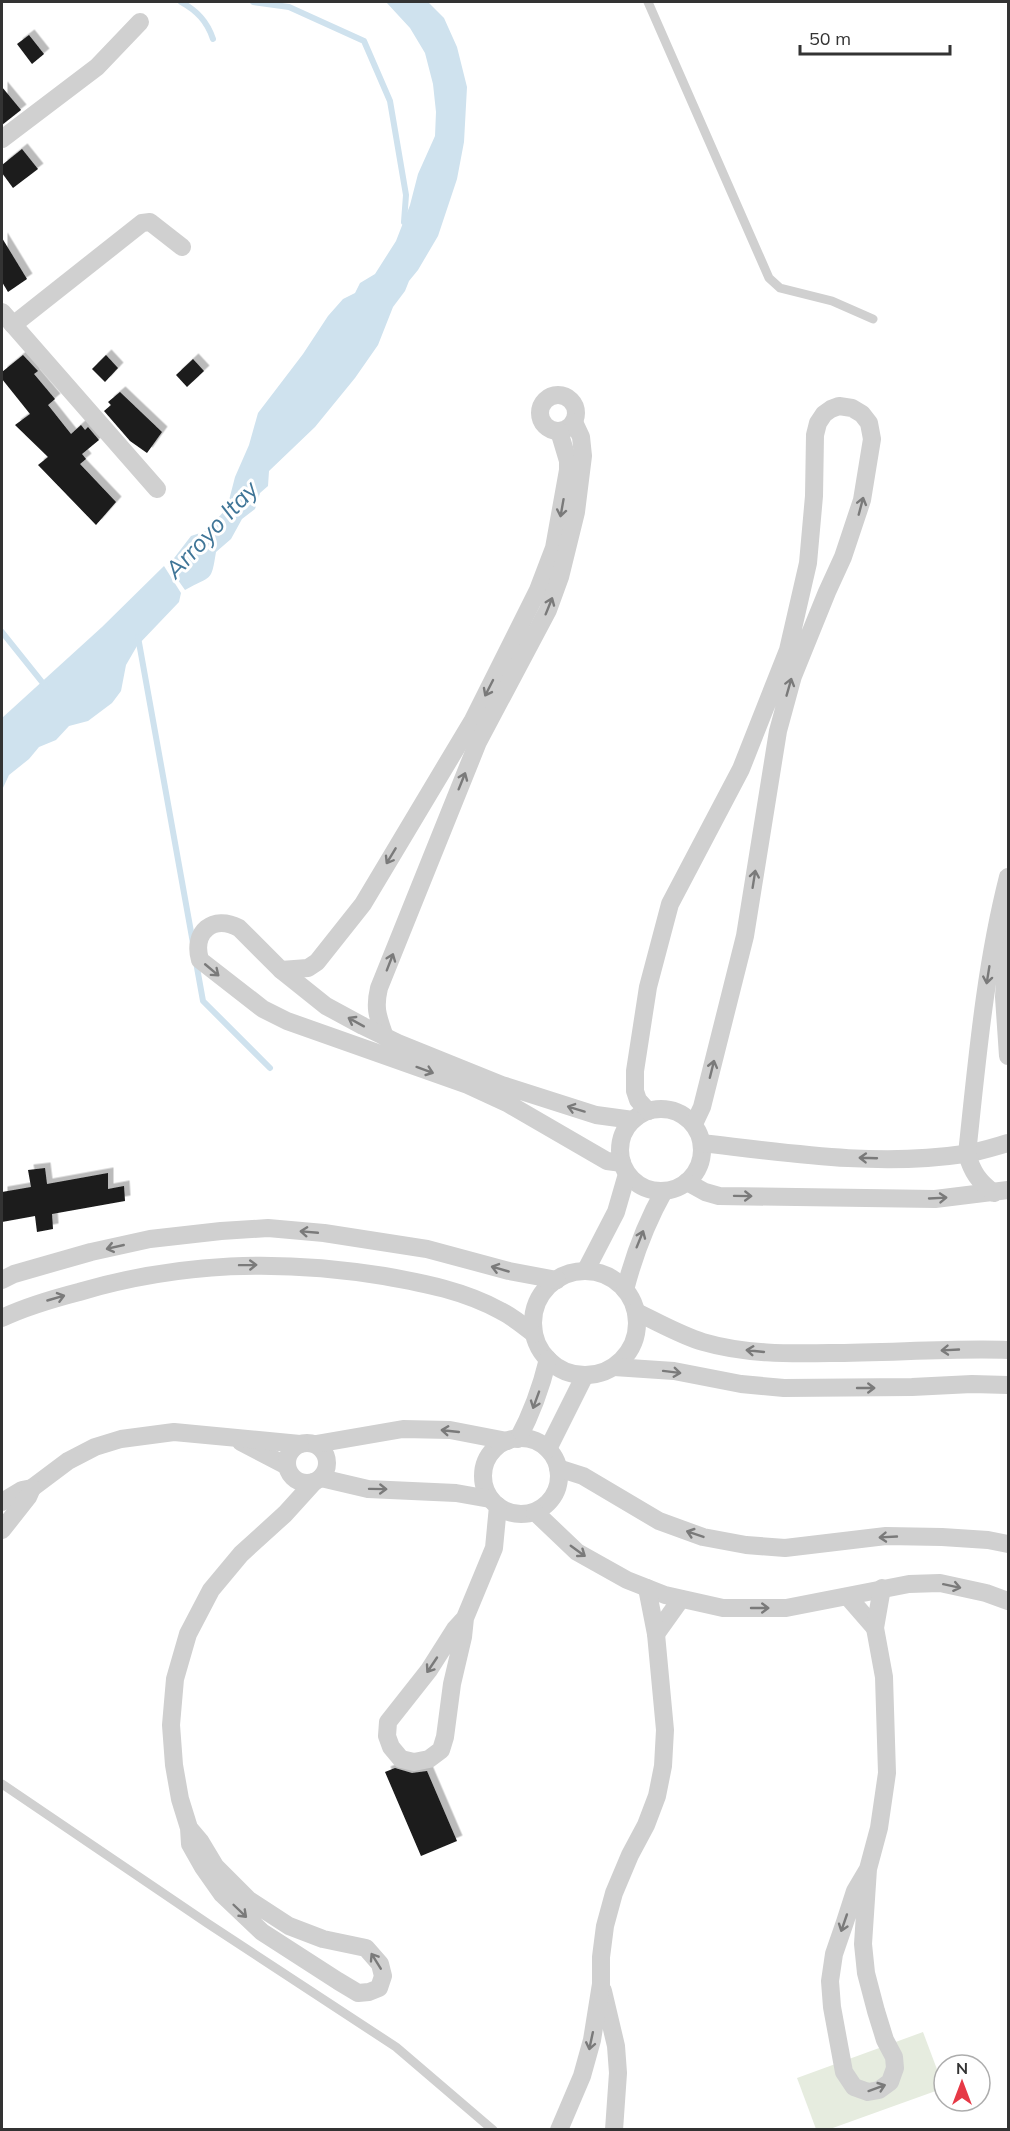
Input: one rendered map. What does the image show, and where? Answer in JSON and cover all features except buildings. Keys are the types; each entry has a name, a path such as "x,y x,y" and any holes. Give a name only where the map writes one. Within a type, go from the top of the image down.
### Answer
{"street":[{"path":"2,139 97,67 140,22"},
{"path":"157,489 7,319 142,223 150,222 182,247"},
{"path":"640,1115 635,1091 635,1071 648,987 670,904 741,769 788,650 807,563 814,496 815,435 818,423 831,409 839,406 852,408 862,414 869,423 872,439 862,500 843,557 806,640 784,706 745,936 702,1107 694,1124"},
{"path":"281,970 308,968 317,962 356,912 473,720 538,590 554,548 568,470 566,426 581,437 583,456 576,512 560,577 548,610 478,742 379,988 375,1002 376,1013 386,1037"},
{"path":"1001,1192 981,1183 966,1154 985,999 1008,877"},
{"path":"624,1168 607,1161 507,1103 468,1085 311,1031 263,1009 200,960 197,950 199,938 206,928 214,924 232,924 240,928 281,970 326,1006 386,1037 502,1085 596,1115 640,1115 660,1108 673,1110 694,1124 702,1143 701,1161 696,1172 687,1182 664,1191 650,1190 637,1184 624,1168 619,1150 621,1137 627,1126 640,1115"},
{"path":"1008,927 1004,997 1008,1056"},
{"path":"702,1143 815,1156 901,1159 966,1154 1008,1143"},
{"path":"586,1270 616,1212 624,1168"},
{"path":"687,1182 705,1192 719,1196 935,1199 1001,1192"},
{"path":"626,1290 635,1252 648,1218 664,1191"},
{"path":"2,1280 14,1274 90,1252 150,1239 268,1228 335,1234 427,1249 509,1271 557,1280"},
{"path":"2,1318 26,1307 155,1273 222,1265 270,1264 321,1268 420,1282 464,1294 502,1311 534,1334"},
{"path":"586,1270 605,1275 626,1290 636,1312 637,1331 631,1349 614,1367 585,1375 565,1371 548,1359 538,1346 533,1322 540,1298 557,1280 568,1274 586,1270"},
{"path":"636,1312 704,1342 785,1354 1008,1350"},
{"path":"494,1548 494,1502 484,1485 485,1464 490,1454 512,1440 531,1414 541,1389 548,1359"},
{"path":"614,1367 674,1371 741,1384 784,1388 1008,1385"},
{"path":"548,1449 585,1375"},
{"path":"285,1514 290,1471 288,1454 293,1448 403,1429 450,1430 539,1443 548,1449 558,1468 557,1489 544,1506 529,1513 494,1548 465,1618 441,1750 429,1759 414,1762 401,1759 391,1747 387,1736 388,1722 429,1670 455,1629 465,1618"},
{"path":"2,1502 22,1490 32,1488 68,1461 95,1447 121,1438 174,1432 205,1433 234,1438 308,1444 322,1449 327,1456 326,1471 285,1514 241,1554 211,1590 188,1634 176,1679 171,1725 174,1766 180,1799 189,1828 190,1844 203,1868 222,1893 262,1932 358,1993 379,1988 383,1976 380,1964 366,1948 323,1939 289,1926 249,1899 215,1866 189,1828"},
{"path":"234,1438 306,1483 318,1480 368,1489 456,1493 494,1502 513,1514 529,1513 577,1552 627,1580 681,1599 723,1608 786,1608 848,1597 882,1588 940,1583 986,1593 1008,1601"},
{"path":"558,1468 583,1476 659,1521 703,1537 746,1545 785,1548 886,1536 988,1540 1008,1544"},
{"path":"2,1530 28,1497 32,1488"},
{"path":"559,2130 582,2076 592,2040 601,1984 604,1926 614,1893 657,1796 663,1766 665,1730 656,1634 647,1588"},
{"path":"868,1869 855,1891 834,1954 830,1981 832,2007 844,2072 854,2087 868,2092 879,2090 890,2082 895,2068 894,2057 879,2020 866,1973 863,1925 868,1869 879,1828 887,1773 884,1677 876,1628 882,1588"},
{"path":"848,1597 876,1628"},
{"path":"656,1634 681,1599"},
{"path":"601,1984 617,2064 614,2130"}],"lane":[{"path":"648,2 769,278 780,288 832,301 873,319"},
{"path":"2,1784 396,2047 493,2130"}],"shaded area":[{"path":"923,2032 932,2056 932,2092 830,2129 816,2129 797,2078"}],"water":[{"path":"386,2 428,2 444,18 457,47 467,87 464,142 457,179 438,236 393,307 378,345 355,378 315,427 269,471 268,486 260,493 255,509 242,519 231,539 216,552 209,577 185,590 168,566 191,536 206,531 227,508 235,477 249,445 258,413 303,354 328,316 343,299 355,293 360,283 375,274 396,241 410,205 418,174 435,136 436,112 433,84 425,53 410,28"},
{"path":"164,566 181,593 179,602 137,646 126,665 121,691 112,703 88,721 69,726 56,740 39,747 29,759 9,775 2,790 2,718 102,627"}],"waterway":[{"path":"181,2 201,17 213,39"},
{"name":"Arroyo Itay","path":"253,2 289,7 364,41 390,101 406,195 404,222"},
{"path":"2,632 46,687"},
{"path":"138,637 193,943"},
{"path":"196,962 203,1001 270,1068"}]}
